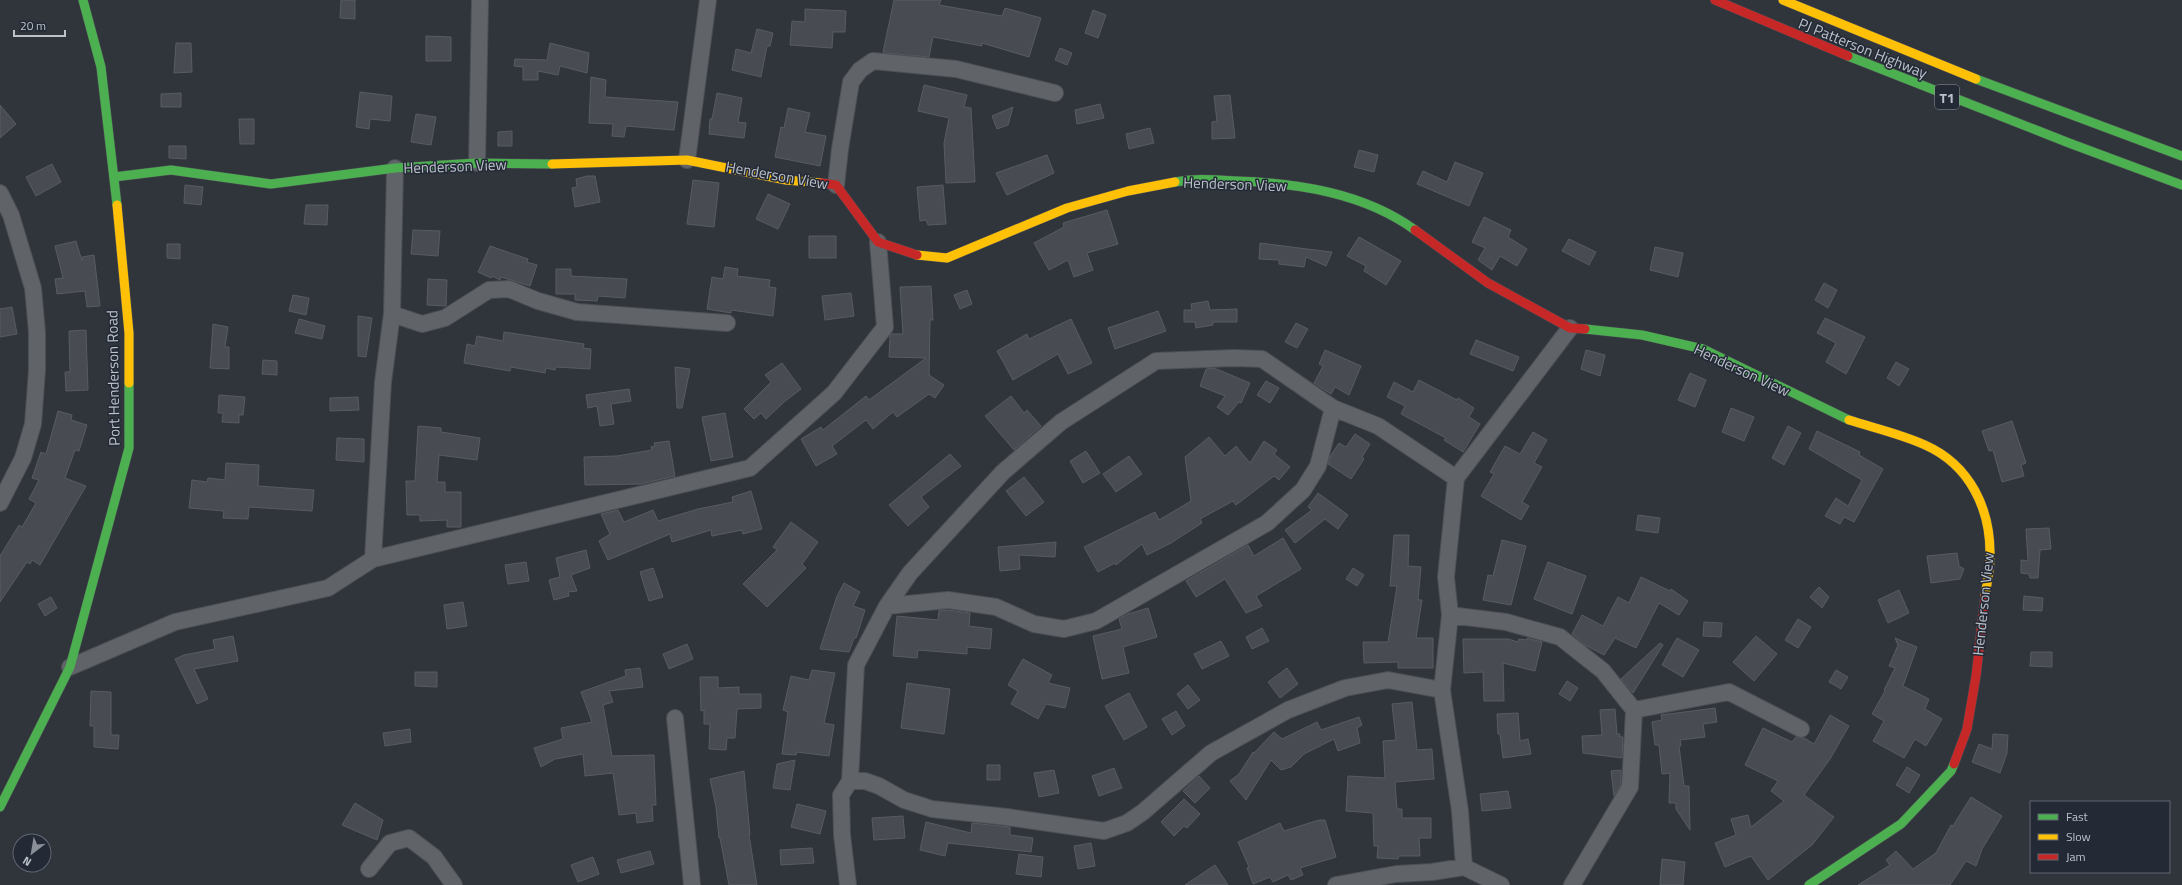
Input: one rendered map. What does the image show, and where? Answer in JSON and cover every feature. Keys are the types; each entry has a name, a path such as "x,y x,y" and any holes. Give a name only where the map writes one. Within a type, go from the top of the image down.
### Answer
{"main road":[{"name":"Port Henderson Road","path":"0,807 70,667 130,448 129,333 114,177 101,67 84,0"},
{"name":"PJ Patterson Highway","path":"1716,0 1772,26 1938,93 2134,169 2182,185"},
{"name":"PJ Patterson Highway","path":"1783,0 1945,66 2182,156"},
{"name":"Henderson View","path":"114,177 170,170 271,184 395,168 477,163 585,164 687,160 786,180 836,185 878,242 911,254 947,258 1067,208 1128,191 1192,180 1274,182 1317,189 1357,201 1394,215 1488,283 1570,328 1642,335 1704,349 1840,417 1925,445 1949,459 1967,476 1986,514 1990,556 1976,676 1967,729 1951,771 1901,824 1809,885"}],"street":[{"path":"477,163 480,0"},
{"path":"687,160 708,0"},
{"path":"836,185 840,149 851,82 860,70 873,61 956,69 1055,93"},
{"path":"373,559 383,382 392,314 395,168"},
{"path":"0,194 11,215 33,288 37,332 37,370 33,424 23,458 0,503"},
{"path":"70,667 175,622 328,588 373,559 750,468 834,393 885,327 878,242"},
{"path":"392,314 422,324 445,318 489,290 509,289 538,301 577,312 727,323"},
{"path":"1464,867 1460,811 1442,690 1450,615 1446,577 1456,478 1570,328"},
{"path":"848,885 842,835 840,795 850,780 856,665 887,606 910,573 1004,472 1061,422 1156,361 1234,358 1262,359 1333,408 1378,426 1456,478"},
{"path":"887,606 948,600 996,607 1034,624 1064,629 1096,621 1267,523 1303,490 1318,466 1333,408"},
{"path":"1450,615 1506,622 1560,637 1603,671 1634,710 1630,787 1572,885"},
{"path":"850,780 865,781 879,786 904,800 932,809 1007,817 1104,831 1127,823 1138,816 1211,753 1288,710 1345,688 1388,680 1442,690"},
{"path":"1634,710 1729,692 1801,729"},
{"path":"674,718 692,885"},
{"path":"369,869 390,843 410,838 434,857 454,885"},
{"path":"1336,885 1396,879 1464,867 1501,885"}],"building":[{"path":"341,0 355,0 355,19 340,18"},
{"path":"894,0 941,0 939,5 1002,16 1005,8 1041,18 1029,57 982,43 982,46 933,37 929,57 885,53 883,52"},
{"path":"805,9 846,11 845,32 833,32 832,48 790,45 792,21 805,22"},
{"path":"1093,10 1106,15 1098,38 1085,33"},
{"path":"757,29 773,33 770,46 767,46 761,77 732,70 736,49 751,53"},
{"path":"426,36 451,37 451,61 426,61"},
{"path":"176,43 191,43 192,72 174,73"},
{"path":"550,43 589,53 587,73 560,66 558,75 538,71 538,80 523,80 523,67 514,66 515,59 547,60"},
{"path":"1060,48 1072,53 1067,65 1055,60"},
{"path":"591,77 606,80 605,97 678,102 674,130 626,126 624,137 612,136 613,124 589,123"},
{"path":"924,85 967,95 964,107 971,108 975,182 946,183 944,143 949,118 918,111"},
{"path":"360,92 392,96 390,121 370,119 369,129 356,127"},
{"path":"181,93 181,107 161,107 161,94"},
{"path":"717,93 742,98 738,122 746,123 744,138 709,134 710,119 712,119"},
{"path":"1230,95 1235,138 1212,139 1212,122 1217,121 1214,96"},
{"path":"1100,104 1104,118 1077,124 1075,110"},
{"path":"0,105 16,124 0,138"},
{"path":"1013,107 1008,125 997,129 992,116"},
{"path":"788,108 810,113 805,132 826,136 820,166 775,157 781,127 784,128"},
{"path":"416,114 436,117 431,145 411,142"},
{"path":"239,119 254,119 254,144 240,144"},
{"path":"1150,128 1154,143 1129,149 1126,134"},
{"path":"512,131 512,146 498,146 498,132"},
{"path":"169,146 186,146 186,159 169,158"},
{"path":"1359,150 1378,155 1374,172 1354,167"},
{"path":"1047,155 1054,173 1007,195 996,173"},
{"path":"1455,162 1483,173 1469,206 1417,184 1423,171 1447,182"},
{"path":"52,164 61,182 36,196 26,177"},
{"path":"587,176 595,176 600,202 575,207 572,188 577,187 576,179"},
{"path":"693,180 719,183 714,227 687,224"},
{"path":"185,185 203,187 201,205 184,203"},
{"path":"943,185 946,224 928,225 926,220 920,221 917,187"},
{"path":"768,194 790,204 778,229 756,219"},
{"path":"306,205 328,205 327,225 304,224"},
{"path":"1107,210 1118,244 1087,253 1093,270 1074,277 1068,260 1049,270 1034,243 1064,227 1063,223"},
{"path":"1484,217 1511,230 1508,237 1527,249 1517,266 1500,256 1492,270 1478,260 1485,248 1472,242"},
{"path":"413,230 440,231 438,256 411,254"},
{"path":"809,236 836,236 836,258 809,258"},
{"path":"1359,237 1401,261 1386,285 1364,271 1366,266 1347,256"},
{"path":"1569,239 1596,252 1589,265 1562,251"},
{"path":"76,241 82,261 82,257 94,255 100,306 87,307 85,291 57,294 55,279 63,278 55,246"},
{"path":"1260,243 1332,252 1326,266 1306,257 1304,267 1279,264 1279,260 1259,259"},
{"path":"167,244 180,244 180,259 167,258"},
{"path":"490,246 528,259 527,262 537,265 530,286 501,277 500,280 492,276 491,278 478,272"},
{"path":"1655,247 1683,253 1678,277 1650,270"},
{"path":"725,267 738,269 737,276 770,280 769,287 776,288 773,316 731,310 731,313 707,309 712,277 723,279"},
{"path":"556,269 571,269 571,276 627,279 625,298 598,296 597,301 575,300 575,294 556,294"},
{"path":"428,279 447,280 446,306 427,305"},
{"path":"1824,283 1837,290 1828,308 1815,300"},
{"path":"931,286 933,320 930,320 929,375 944,385 935,398 929,394 897,417 893,412 873,429 866,420 832,446 837,454 816,466 801,439 821,427 823,430 866,396 869,400 926,358 889,357 890,336 891,334 903,334 900,287"},
{"path":"967,290 972,304 960,309 954,295"},
{"path":"851,293 854,316 825,320 822,296"},
{"path":"293,295 309,298 306,315 289,311"},
{"path":"1208,301 1210,310 1237,309 1237,322 1213,322 1213,325 1196,328 1195,322 1184,322 1184,310 1192,310 1191,304"},
{"path":"12,307 17,334 0,337 0,309"},
{"path":"1158,311 1166,331 1115,349 1108,328"},
{"path":"358,316 372,318 366,357 358,356"},
{"path":"1825,318 1865,337 1846,374 1826,362 1836,343 1817,333"},
{"path":"299,319 325,326 322,339 295,333"},
{"path":"1071,319 1092,363 1068,374 1058,354 1013,380 997,351 1027,334 1029,339"},
{"path":"1296,323 1308,329 1297,348 1285,342"},
{"path":"213,324 228,327 225,347 229,347 229,369 210,368"},
{"path":"86,330 88,390 66,391 65,372 70,372 69,331"},
{"path":"504,332 584,344 583,348 591,349 590,369 556,367 555,370 546,368 545,373 511,367 510,371 464,363 467,344 475,346 477,336 503,341"},
{"path":"1476,340 1519,357 1513,371 1470,354"},
{"path":"1325,350 1361,366 1349,395 1335,387 1331,394 1314,383 1323,366 1319,364"},
{"path":"1586,350 1605,355 1600,376 1581,369"},
{"path":"263,360 277,361 277,375 262,374"},
{"path":"1896,362 1909,369 1899,386 1887,378"},
{"path":"782,363 801,389 766,419 761,413 754,419 744,409 771,382 765,375"},
{"path":"675,367 690,369 682,408 677,408"},
{"path":"1214,368 1250,383 1241,403 1239,402 1228,415 1217,407 1225,396 1200,386 1206,369"},
{"path":"1690,373 1706,380 1695,407 1678,400"},
{"path":"1419,380 1457,400 1458,398 1474,408 1469,417 1480,424 1463,452 1444,440 1446,438 1401,414 1405,406 1387,397 1394,382 1413,392"},
{"path":"1266,381 1279,388 1270,403 1257,395"},
{"path":"629,389 631,401 611,404 614,424 600,426 597,406 588,408 586,395"},
{"path":"219,395 245,397 243,415 239,415 239,423 222,422 223,413 218,413"},
{"path":"1011,396 1024,413 1027,410 1041,426 1014,450 985,416"},
{"path":"358,397 359,410 330,411 330,398"},
{"path":"1731,408 1754,417 1744,441 1722,432"},
{"path":"58,411 72,415 71,420 87,425 79,451 75,450 65,478 86,486 40,565 32,560 30,564 27,562 0,602 0,556 19,525 22,527 36,503 29,499 39,480 32,478 41,452 46,454"},
{"path":"725,413 733,457 711,461 702,417"},
{"path":"2012,421 2026,463 2021,465 2024,476 2002,482 1993,450 1989,451 1982,431"},
{"path":"418,426 441,428 441,432 480,438 477,460 439,455 437,482 445,482 445,492 461,492 461,527 447,527 447,520 420,521 420,515 407,515 406,481 415,481"},
{"path":"1788,426 1801,433 1784,465 1772,458"},
{"path":"1817,431 1860,452 1859,455 1883,469 1854,522 1844,517 1840,524 1825,516 1836,498 1848,506 1862,480 1809,449"},
{"path":"1533,432 1547,440 1534,463 1542,467 1522,502 1529,506 1521,520 1481,496 1494,474 1490,472 1505,446 1520,454"},
{"path":"1355,434 1370,444 1362,457 1364,459 1351,479 1328,464 1331,455 1339,443 1346,447"},
{"path":"1209,437 1225,456 1236,446 1250,463 1264,441 1277,450 1274,454 1290,467 1279,480 1274,476 1236,505 1233,501 1200,519 1202,523 1171,543 1147,555 1142,544 1116,565 1115,563 1098,572 1084,547 1155,512 1159,520 1191,501 1185,457"},
{"path":"337,438 364,439 364,462 336,460"},
{"path":"669,441 675,476 641,484 585,485 584,457 617,456 652,450 651,447 655,446 654,443"},
{"path":"1086,451 1100,473 1083,483 1070,461"},
{"path":"950,454 961,466 921,497 929,507 908,526 889,505"},
{"path":"1129,456 1142,474 1116,492 1103,474"},
{"path":"226,463 259,465 258,486 314,490 312,511 249,507 248,519 223,518 224,511 189,508 192,480 207,482 208,478 225,480"},
{"path":"1024,477 1044,502 1026,516 1006,491"},
{"path":"751,491 762,529 743,534 742,530 712,536 711,530 672,542 670,534 608,560 599,541 610,534 601,514 618,510 624,522 653,510 658,521 698,509 733,502 732,497"},
{"path":"1318,493 1348,515 1338,529 1325,519 1295,543 1285,530 1312,510 1308,507"},
{"path":"1638,515 1660,518 1658,533 1636,530"},
{"path":"791,522 818,542 802,564 806,568 767,607 743,584 777,550 773,547"},
{"path":"2049,528 2051,549 2040,550 2038,578 2030,578 2029,574 2021,573 2021,560 2028,561 2026,529"},
{"path":"1394,535 1409,535 1408,566 1421,567 1418,600 1422,600 1416,638 1433,638 1433,668 1398,668 1398,662 1364,663 1363,642 1388,642 1397,586 1390,586"},
{"path":"1283,538 1301,569 1256,596 1262,606 1246,613 1225,579 1196,597 1186,581 1248,545 1254,556"},
{"path":"1502,540 1526,546 1511,605 1483,600 1488,575 1493,576"},
{"path":"1056,542 1055,557 1019,555 1020,569 1000,571 998,547"},
{"path":"586,550 590,568 571,575 577,591 568,592 569,596 554,600 549,580 560,577 556,558"},
{"path":"1957,553 1959,566 1964,569 1960,579 1931,583 1927,556"},
{"path":"526,562 529,581 508,584 505,565"},
{"path":"1548,562 1586,576 1572,614 1534,599"},
{"path":"653,568 663,597 649,601 640,572"},
{"path":"1353,568 1364,575 1357,586 1346,579"},
{"path":"1641,577 1670,591 1671,589 1688,601 1679,615 1659,603 1636,648 1615,638 1604,655 1585,645 1572,634 1582,615 1603,626 1618,597 1629,603"},
{"path":"844,583 860,592 853,606 865,610 856,638 854,638 849,652 820,649 837,596"},
{"path":"1819,587 1829,597 1822,608 1810,597"},
{"path":"1899,590 1909,613 1888,623 1878,600"},
{"path":"2024,596 2043,598 2042,611 2023,610"},
{"path":"51,597 57,608 45,616 38,604"},
{"path":"463,602 467,626 447,629 444,605"},
{"path":"1148,608 1157,637 1123,647 1129,673 1102,679 1093,636 1122,629 1119,619 1128,614"},
{"path":"939,610 970,613 969,626 992,629 990,649 967,647 967,654 918,650 917,658 893,656 897,616 938,620"},
{"path":"1798,619 1811,627 1798,648 1785,640"},
{"path":"1704,622 1722,623 1721,637 1703,636"},
{"path":"1262,628 1269,641 1252,649 1246,637"},
{"path":"233,636 238,661 194,669 208,699 197,704 175,659 184,655 215,649 213,640"},
{"path":"1756,636 1777,654 1754,681 1733,662"},
{"path":"1527,638 1542,642 1535,671 1503,663 1504,701 1484,701 1483,672 1464,673 1463,639 1508,639 1518,642 1519,639 1527,640"},
{"path":"1677,638 1699,650 1683,677 1662,665"},
{"path":"1895,638 1917,647 1903,686 1929,699 1925,709 1942,719 1926,746 1915,739 1904,758 1873,741 1884,721 1872,714 1885,691 1884,690 1895,668 1889,666 1898,645"},
{"path":"1221,641 1229,656 1202,669 1194,654"},
{"path":"1660,643 1663,645 1633,693 1621,679"},
{"path":"687,644 693,659 669,669 663,654"},
{"path":"2031,652 2052,652 2052,667 2030,666"},
{"path":"1023,659 1052,675 1048,683 1070,688 1065,708 1046,704 1038,719 1011,704 1018,691 1008,685"},
{"path":"640,668 643,687 609,691 613,702 603,705 612,756 654,755 656,805 652,805 653,821 637,823 636,813 619,815 613,773 585,776 583,754 555,759 541,767 534,748 563,739 561,728 592,722 581,692 626,676 625,670"},
{"path":"1287,668 1298,684 1280,698 1268,682"},
{"path":"812,670 835,673 824,723 834,725 829,756 797,752 796,755 782,754 788,712 783,710 791,676 809,680"},
{"path":"1836,670 1848,677 1841,689 1829,682"},
{"path":"415,672 437,672 437,687 415,686"},
{"path":"700,677 718,677 718,688 739,687 739,694 761,694 761,708 737,709 735,738 727,738 726,750 709,749 710,724 704,724 704,710 701,711"},
{"path":"1567,681 1578,688 1570,701 1559,694"},
{"path":"907,683 950,689 944,734 901,728"},
{"path":"1188,685 1200,700 1188,709 1177,694"},
{"path":"91,691 111,692 111,735 119,735 118,749 94,747 94,726 90,726"},
{"path":"1129,693 1147,727 1124,740 1105,706"},
{"path":"1412,702 1417,750 1432,749 1434,779 1395,782 1397,809 1402,809 1402,818 1431,818 1431,838 1419,838 1420,856 1399,856 1398,859 1377,858 1378,846 1374,846 1373,813 1346,811 1348,776 1385,778 1383,741 1396,740 1392,704"},
{"path":"1715,708 1717,722 1703,724 1705,737 1680,740 1681,746 1679,746 1684,786 1689,786 1690,830 1676,809 1676,803 1669,803 1670,773 1662,774 1659,745 1655,745 1652,722 1662,720 1661,715"},
{"path":"1615,709 1617,734 1620,734 1620,737 1623,737 1622,758 1583,753 1582,736 1602,735 1600,710"},
{"path":"1176,711 1185,726 1172,735 1162,719"},
{"path":"1518,713 1520,741 1528,739 1531,754 1503,758 1500,734 1498,734 1497,714"},
{"path":"1830,715 1849,726 1830,759 1804,795 1834,817 1812,845 1768,880 1751,856 1725,867 1715,843 1736,835 1731,819 1748,815 1751,827 1784,801 1771,791 1778,781 1745,765 1763,728 1792,742 1796,737 1804,738 1814,744"},
{"path":"1359,717 1362,725 1357,728 1360,743 1338,751 1334,739 1304,754 1291,767 1281,770 1271,760 1246,800 1230,781 1239,774 1253,752 1254,753 1274,732 1282,739 1317,722 1321,730"},
{"path":"410,729 411,742 385,746 383,733"},
{"path":"1993,734 2008,735 2007,753 2000,773 1972,762 1979,744 1992,749"},
{"path":"795,760 790,790 773,788 777,764"},
{"path":"987,765 1000,765 1000,780 987,780"},
{"path":"1907,767 1920,775 1909,793 1896,785"},
{"path":"1114,768 1122,788 1099,796 1092,776"},
{"path":"1054,770 1059,793 1039,797 1034,773"},
{"path":"1621,770 1621,784 1614,796 1611,771"},
{"path":"744,771 749,835 757,885 729,885 719,838 716,807 710,779"},
{"path":"1199,776 1210,788 1195,803 1183,791"},
{"path":"1508,791 1511,808 1482,811 1480,794"},
{"path":"1971,797 2002,816 1982,849 1976,866 1966,861 1950,885 1858,885 1890,865 1886,860 1896,851 1913,869 1936,853 1951,825 1953,826"},
{"path":"1184,799 1200,814 1187,828 1184,826 1174,836 1161,822"},
{"path":"355,803 383,820 377,840 342,825"},
{"path":"797,804 826,811 820,834 791,827"},
{"path":"903,816 905,838 874,840 872,818"},
{"path":"1319,820 1325,820 1336,857 1300,868 1303,875 1291,880 1288,875 1273,882 1270,877 1253,884 1247,868 1249,867 1238,842 1280,823 1284,831"},
{"path":"926,822 971,833 972,823 1010,827 1010,835 1033,838 1031,852 948,843 945,856 920,850"},
{"path":"1091,843 1095,866 1078,869 1074,846"},
{"path":"812,848 814,863 781,865 780,850"},
{"path":"650,851 654,864 621,873 617,860"},
{"path":"1019,854 1043,857 1041,877 1016,874"},
{"path":"593,857 599,874 578,882 571,865"},
{"path":"1662,859 1685,862 1683,885 1660,885"},
{"path":"1215,865 1228,885 1185,885"}],"traffic: fast":[{"path":"83,0 101,67 117,205"},
{"path":"1848,56 2069,143 2182,185"},
{"path":"1976,79 2182,156"},
{"path":"114,177 171,170 271,184 395,168 477,163 552,164"},
{"path":"1175,182 1190,180 1259,182 1283,184 1330,192 1374,207 1395,217 1415,230"},
{"path":"1585,329 1642,335 1703,349 1849,420"},
{"path":"0,807 70,667 129,448 129,383"},
{"path":"1809,885 1901,824 1951,771 1954,764"}],"traffic: slow":[{"path":"1783,0 1976,79"},
{"path":"552,164 687,160 786,180 821,183"},
{"path":"917,255 947,258 1067,208 1128,191 1175,182"},
{"path":"117,205 129,333 129,383"},
{"path":"1849,420 1897,434 1925,445 1941,454 1954,464 1966,477 1975,490 1987,522 1990,557 1985,596"}],"traffic: jam":[{"path":"1715,0 1848,56"},
{"path":"821,183 836,185 878,242 917,255"},
{"path":"1415,230 1488,283 1570,328 1585,329"},
{"path":"1954,764 1967,729 1976,676 1985,596"}]}
